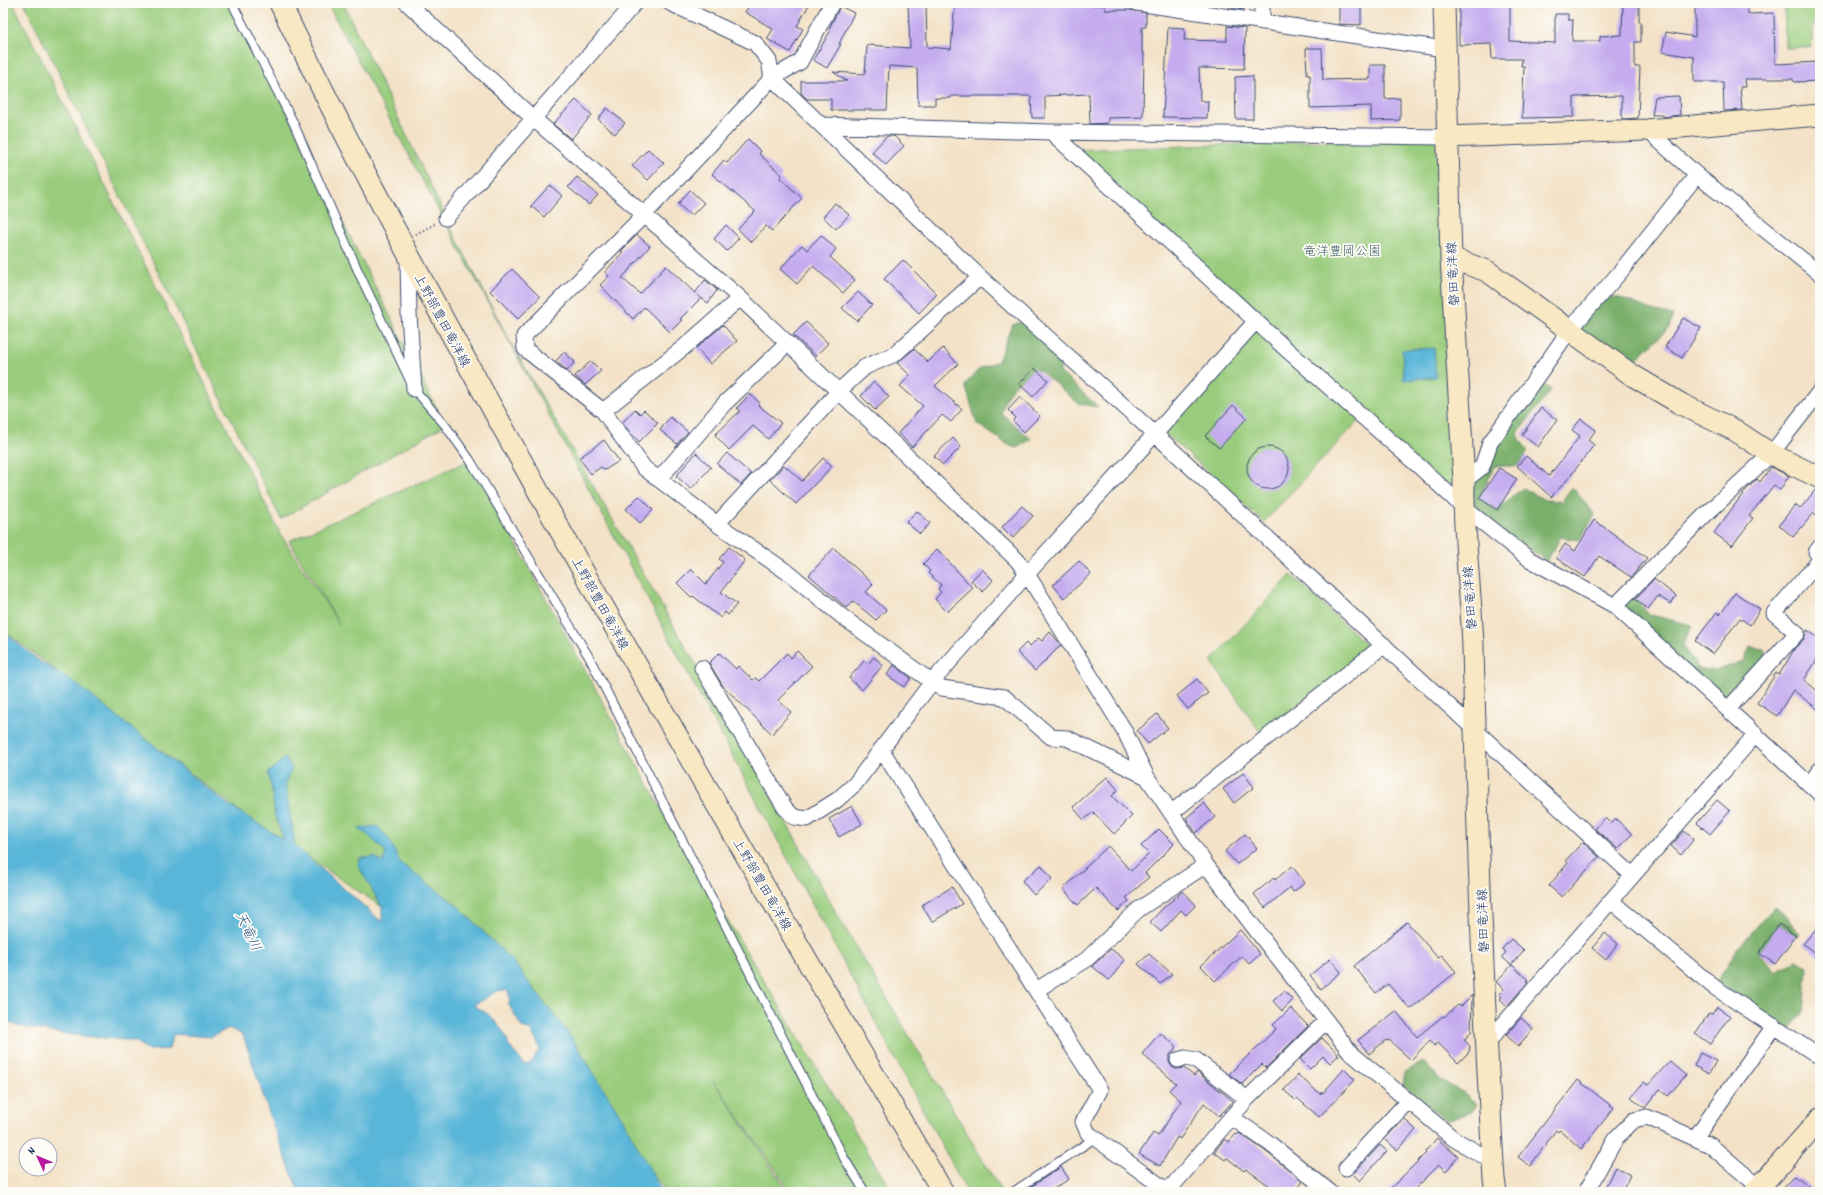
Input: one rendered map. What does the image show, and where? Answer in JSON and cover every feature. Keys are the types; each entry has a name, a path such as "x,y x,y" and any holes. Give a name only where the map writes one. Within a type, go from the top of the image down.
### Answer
{"main road":[{"name":"上野部豊田竜洋線","path":"280,3 320,88 411,245 451,335 636,665 943,1192"},
{"name":"磐田竜洋線","path":"1444,3 1446,137 1451,258 1464,481 1463,507 1472,628 1492,1161 1496,1192"},
{"path":"1446,137 1647,130 1820,115"},
{"path":"1451,258 1487,271 1637,379 1681,404 1736,431 1770,454 1820,478"},
{"path":"1757,1190 1819,1123"}],"street":[{"path":"407,3 643,216 740,298 1017,560 1124,730 1147,777 1206,865 1351,1053 1454,1139 1492,1161"},
{"path":"446,218 636,3"},
{"path":"670,3 755,43 769,61 772,78 980,276 1155,434 1632,875"},
{"path":"832,3 800,62 772,78 643,216 524,336 525,349 604,411 644,468 717,524 790,574 844,618 932,682 942,688 1004,697 1051,737 1067,738 1147,777"},
{"path":"1137,3 1444,49"},
{"path":"1262,3 1262,22"},
{"path":"821,125 1051,132 1446,137"},
{"path":"1647,130 1697,175 1820,274"},
{"path":"1051,132 1286,349 1463,507 1529,558 1615,606 1815,789 1820,770"},
{"path":"1464,481 1482,467 1490,443 1569,331 1621,272 1697,175"},
{"path":"411,245 409,314 414,389"},
{"path":"717,524 839,390 865,367 894,354 980,276"},
{"path":"604,411 683,348 740,298"},
{"path":"702,668 785,808 794,817 807,820 837,800 855,784 932,682 1027,574 1256,321"},
{"path":"659,479 724,404 788,343"},
{"path":"1615,606 1706,514 1770,454 1820,391"},
{"path":"1820,547 1816,552 1820,555"},
{"path":"1728,709 1796,633 1774,613 1820,560"},
{"path":"1171,813 1384,645"},
{"path":"1487,1043 1756,734"},
{"path":"881,749 1100,1090 1083,1122 1088,1133 1168,1192 1247,1099 1326,1021"},
{"path":"1036,990 1086,960 1138,909 1206,865"},
{"path":"1611,901 1714,987 1820,1057"},
{"path":"1695,1138 1774,1026"},
{"path":"1178,1060 1185,1058 1196,1060 1247,1099"},
{"path":"1346,1168 1408,1101"},
{"path":"1231,1117 1269,1143 1330,1192"},
{"path":"1586,1192 1616,1138 1634,1120 1647,1117 1710,1145 1757,1190"}],"lane":[{"path":"232,3 293,122 359,273 414,389 445,425 470,460 589,657 844,1158 865,1192"},
{"path":"1013,1192 1095,1138"}],"path":[{"path":"411,245 446,218"}],"green space":[{"path":"3,3 13,3 281,535 340,625 289,541 470,460 673,830 892,1192 791,1192 713,1080 788,1192 667,1192 653,1176 536,991 382,907 243,814 3,630"},
{"path":"24,3 232,3 445,425 281,519"},
{"path":"327,3 343,3 453,232 508,338 787,823 839,918 1002,1192 967,1192"},
{"path":"1785,3 1820,3 1820,5 1816,6 1811,47 1785,48"},
{"name":"竜洋豊岡公園","path":"1446,137 1463,507 1071,150"},
{"path":"1600,295 1620,298 1652,310 1673,315 1669,328 1632,363 1579,332"},
{"path":"1027,320 1061,351 1060,372 1098,407 1079,404 1039,370 1031,374 1014,386 1010,391 1001,413 1031,439 1017,448 1010,446 977,424 965,385 979,369 998,361 1012,325"},
{"path":"1258,322 1363,416 1264,522 1160,429"},
{"path":"1538,381 1551,390 1517,434 1528,452 1517,466 1495,466 1479,498 1497,509 1523,488 1545,500 1562,501 1572,487 1595,515 1579,540 1561,537 1547,561 1535,553 1503,539 1464,495 1490,443"},
{"path":"1291,575 1374,652 1265,739 1211,661"},
{"path":"1628,592 1651,615 1692,625 1683,645 1698,668 1715,671 1744,661 1750,647 1764,649 1770,663 1728,709 1617,604"},
{"path":"1774,907 1788,917 1800,935 1796,936 1779,924 1759,953 1776,972 1796,960 1808,966 1804,1012 1786,1033 1716,982 1740,946"},
{"path":"1423,1062 1442,1081 1464,1093 1477,1104 1472,1112 1446,1121 1403,1085 1405,1072"}],"water":[{"path":"1434,348 1436,377 1404,380 1402,350"},
{"name":"天竜川","path":"3,631 38,660 76,684 227,804 284,840 275,816 268,773 285,758 292,769 285,783 295,846 382,922 382,907 359,867 360,858 375,857 383,863 386,852 368,835 358,829 377,826 389,839 400,863 458,906 513,962 571,1037 622,1118 662,1192 299,1192 273,1125 243,1035 229,1028 212,1037 173,1034 169,1049 147,1050 136,1041 63,1034 17,1026 3,1019","holes":["507,990 510,997 509,1005 522,1027 531,1031 540,1048 532,1062 525,1065 508,1045 507,1038 498,1024 488,1014 473,1005 496,991"]}],"building":[{"path":"751,3 810,3 797,26 803,29 790,52 767,39 773,29 745,12"},
{"path":"908,3 926,3 927,47 951,49 955,3 1068,3 1068,6 1105,5 1105,10 1131,10 1146,13 1146,27 1142,27 1142,52 1144,52 1143,117 1108,118 1108,123 1090,124 1089,94 1045,96 1045,118 1032,118 1031,96 951,96 951,98 935,98 935,105 918,105 917,68 889,66 887,110 831,110 831,99 807,99 801,93 801,81 847,81 833,72 865,74 867,45 910,48"},
{"path":"1229,3 1244,3 1244,10 1229,8"},
{"path":"1339,3 1361,3 1361,25 1339,24"},
{"path":"1459,3 1510,3 1510,41 1555,43 1555,14 1568,14 1568,20 1573,20 1572,41 1600,41 1600,36 1622,35 1623,3 1639,3 1641,42 1635,42 1635,67 1640,67 1638,118 1622,119 1622,96 1574,97 1574,117 1522,118 1524,66 1521,66 1522,59 1492,59 1491,44 1459,45"},
{"path":"1695,3 1748,3 1748,14 1774,13 1775,64 1820,62 1820,81 1794,82 1793,79 1745,79 1746,87 1740,87 1742,110 1724,111 1723,82 1694,82 1694,57 1662,52 1666,32 1695,37"},
{"path":"840,6 854,13 839,44 841,44 827,68 813,60 831,30 829,29"},
{"path":"1227,26 1245,28 1244,69 1199,68 1200,101 1208,101 1207,118 1163,117 1168,27 1185,28 1184,40 1227,41"},
{"path":"1306,48 1322,48 1323,80 1370,79 1370,65 1385,65 1385,99 1400,98 1400,120 1371,121 1371,106 1310,108 1310,75 1307,75"},
{"path":"1253,76 1253,119 1236,119 1235,77"},
{"path":"1679,96 1680,115 1663,117 1663,115 1652,115 1655,97"},
{"path":"576,100 592,115 571,139 553,124"},
{"path":"607,108 625,123 615,134 598,119"},
{"path":"887,136 894,136 904,146 886,165 872,152"},
{"path":"748,139 761,152 759,154 782,175 780,178 802,198 772,231 766,226 751,242 738,229 755,211 712,174 724,160 727,163"},
{"path":"648,149 664,163 648,180 632,166"},
{"path":"577,177 598,195 589,205 568,187"},
{"path":"550,185 562,196 544,217 531,206"},
{"path":"690,190 704,203 691,216 678,204"},
{"path":"835,203 849,215 836,229 823,217"},
{"path":"726,225 739,238 727,251 714,239"},
{"path":"637,235 650,246 622,278 640,294 666,266 695,293 705,280 717,290 708,303 697,295 701,298 680,319 682,320 670,332 644,307 633,319 600,285 609,276 605,272 623,252 621,251"},
{"path":"821,235 836,249 830,257 855,280 843,293 813,266 797,284 780,269 802,245 807,250"},
{"path":"903,260 937,294 919,313 884,279"},
{"path":"512,269 540,297 518,319 490,291"},
{"path":"858,292 872,305 857,321 842,308"},
{"path":"1683,318 1701,328 1682,358 1665,347"},
{"path":"806,322 828,343 816,356 793,335"},
{"path":"723,325 737,341 710,364 696,348"},
{"path":"943,348 958,364 935,386 962,409 951,422 942,415 912,447 898,433 923,406 900,386 910,375 897,363 914,349 928,362"},
{"path":"564,352 575,362 567,371 556,361"},
{"path":"591,361 601,371 585,385 575,376"},
{"path":"1034,368 1048,380 1033,397 1019,384"},
{"path":"874,382 889,397 875,410 861,396"},
{"path":"750,394 760,403 758,405 781,423 768,439 753,426 729,450 715,435 740,411 737,408"},
{"path":"1020,397 1040,416 1024,432 1013,421 1015,417 1008,410"},
{"path":"1233,405 1247,418 1219,448 1205,436"},
{"path":"1541,408 1557,420 1538,447 1522,435"},
{"path":"635,409 640,414 644,410 658,423 639,442 622,423"},
{"path":"670,417 688,432 677,444 660,430"},
{"path":"1581,419 1596,430 1588,440 1594,445 1568,479 1551,497 1517,466 1526,456 1549,476 1580,436 1572,430"},
{"path":"953,438 961,447 943,465 934,456"},
{"path":"604,440 619,461 605,470 601,467 591,474 579,458"},
{"path":"1268,447 1283,453 1289,468 1283,483 1268,489 1253,483 1247,468 1253,453"},
{"path":"696,453 711,467 691,489 676,476"},
{"path":"727,453 751,474 741,485 717,464"},
{"path":"823,458 832,466 796,504 770,480 784,465 802,481"},
{"path":"1771,467 1789,476 1780,490 1774,485 1749,516 1753,518 1732,546 1714,533 1745,491 1757,479 1760,482"},
{"path":"1499,468 1517,479 1497,510 1479,498"},
{"path":"1816,489 1820,490 1820,518 1814,513 1793,537 1779,525 1795,505 1800,509"},
{"path":"639,496 653,510 640,523 626,509"},
{"path":"1022,506 1033,516 1013,538 1002,527"},
{"path":"917,511 930,523 920,534 906,522"},
{"path":"1594,520 1647,558 1631,577 1599,556 1585,577 1556,558 1565,544 1575,551"},
{"path":"729,547 745,560 721,592 737,604 728,615 725,612 721,618 693,596 691,597 677,583 691,569 706,584 723,562 719,559"},
{"path":"834,548 873,584 866,592 886,610 876,620 853,601 847,608 809,575"},
{"path":"937,549 973,588 947,612 935,599 941,592 938,589 941,585 928,573 930,571 923,564"},
{"path":"1079,561 1091,574 1064,598 1053,585"},
{"path":"982,569 993,580 983,592 971,581"},
{"path":"1654,579 1676,596 1671,604 1658,596 1648,609 1635,599"},
{"path":"1735,593 1760,609 1750,625 1740,618 1713,654 1695,641 1717,612 1720,615"},
{"path":"1807,630 1820,639 1820,655 1804,680 1820,693 1820,711 1793,690 1777,716 1757,703 1776,673 1779,675 1795,648 1804,639"},
{"path":"1050,632 1061,645 1035,671 1017,652 1026,643 1029,647 1038,638 1042,641"},
{"path":"797,651 812,666 778,700 791,712 772,734 723,686 709,663 719,653 736,669 738,666 753,680 755,678 759,681 787,653 791,658"},
{"path":"874,657 883,665 862,690 849,678 864,661 868,664"},
{"path":"894,665 911,678 904,687 887,675"},
{"path":"1197,679 1208,693 1188,709 1177,696"},
{"path":"1157,714 1168,728 1148,744 1137,731"},
{"path":"1243,773 1254,787 1234,803 1223,789"},
{"path":"1107,777 1118,790 1112,796 1132,816 1114,834 1093,812 1084,820 1073,807"},
{"path":"1717,800 1730,811 1710,834 1697,823"},
{"path":"1204,803 1215,817 1196,833 1186,818"},
{"path":"852,806 862,824 839,837 829,819"},
{"path":"1605,818 1611,824 1616,819 1632,834 1618,849 1595,829"},
{"path":"1159,829 1174,844 1145,873 1149,877 1126,898 1129,901 1118,911 1096,888 1078,905 1063,889 1108,846 1131,871 1149,854 1141,846"},
{"path":"1684,831 1694,839 1681,855 1671,846"},
{"path":"1245,834 1257,848 1237,864 1225,851"},
{"path":"1583,842 1599,857 1562,897 1549,886 1568,863 1566,860"},
{"path":"1041,865 1052,879 1034,895 1022,881"},
{"path":"1292,866 1305,883 1293,892 1290,887 1265,908 1254,894"},
{"path":"952,887 962,904 932,922 922,905"},
{"path":"1183,891 1196,905 1186,915 1181,910 1161,932 1150,922 1164,907"},
{"path":"1407,922 1438,958 1442,955 1456,972 1410,1009 1388,984 1376,993 1354,966"},
{"path":"1779,924 1796,936 1775,964 1759,953"},
{"path":"1820,924 1820,957 1803,944"},
{"path":"1240,930 1260,954 1249,964 1242,956 1215,981 1201,966"},
{"path":"1605,933 1618,944 1606,960 1592,948"},
{"path":"1511,939 1524,950 1511,965 1502,957 1506,952 1502,949"},
{"path":"1111,949 1125,960 1109,980 1092,966"},
{"path":"1149,954 1172,974 1160,984 1138,964"},
{"path":"1330,959 1341,972 1321,989 1310,975"},
{"path":"1512,965 1528,980 1526,981 1528,982 1507,1006 1500,999 1502,997 1499,994 1504,989 1496,982"},
{"path":"1284,991 1293,1000 1282,1011 1273,1001"},
{"path":"1472,995 1471,1032 1464,1040 1470,1046 1469,1052 1458,1063 1438,1043 1434,1046 1430,1040 1411,1060 1389,1040 1386,1040 1369,1054 1358,1040 1396,1011 1417,1037 1458,1005 1460,1007"},
{"path":"1717,1007 1730,1016 1710,1044 1695,1034 1709,1013 1712,1014"},
{"path":"1291,1008 1308,1026 1266,1068 1262,1064 1242,1084 1229,1074 1276,1029 1273,1025"},
{"path":"1521,1018 1533,1029 1518,1046 1506,1035"},
{"path":"1160,1033 1177,1047 1169,1056 1169,1062 1172,1067 1176,1069 1184,1068 1194,1076 1197,1072 1233,1101 1219,1116 1204,1103 1180,1139 1177,1137 1160,1166 1139,1154 1153,1133 1158,1136 1181,1101 1169,1090 1176,1083 1142,1054"},
{"path":"1322,1038 1339,1055 1330,1063 1323,1056 1310,1069 1300,1059"},
{"path":"1700,1053 1716,1061 1709,1074 1694,1066"},
{"path":"1670,1061 1686,1075 1668,1096 1660,1089 1645,1108 1631,1097 1644,1082 1648,1085"},
{"path":"1344,1069 1355,1080 1319,1117 1297,1098 1295,1100 1284,1090 1298,1075 1320,1094 1322,1092 1323,1093"},
{"path":"1578,1080 1614,1108 1581,1149 1560,1130 1558,1132 1556,1130 1530,1166 1518,1157"},
{"path":"1404,1118 1416,1130 1397,1150 1385,1139"},
{"path":"1239,1133 1264,1150 1303,1181 1295,1192 1278,1192 1246,1169 1244,1171 1227,1158 1225,1160 1214,1152 1225,1139 1229,1142 1236,1134 1237,1135"},
{"path":"1437,1138 1458,1157 1446,1171 1439,1165 1412,1192 1387,1192 1426,1153 1425,1152"},
{"path":"1380,1145 1387,1151 1360,1181 1353,1174"},
{"path":"1061,1167 1069,1179 1049,1192 1023,1192"},
{"path":"1615,1167 1630,1175 1622,1192 1603,1192"},
{"path":"1794,1176 1798,1180 1799,1178 1815,1192 1779,1192"}]}
